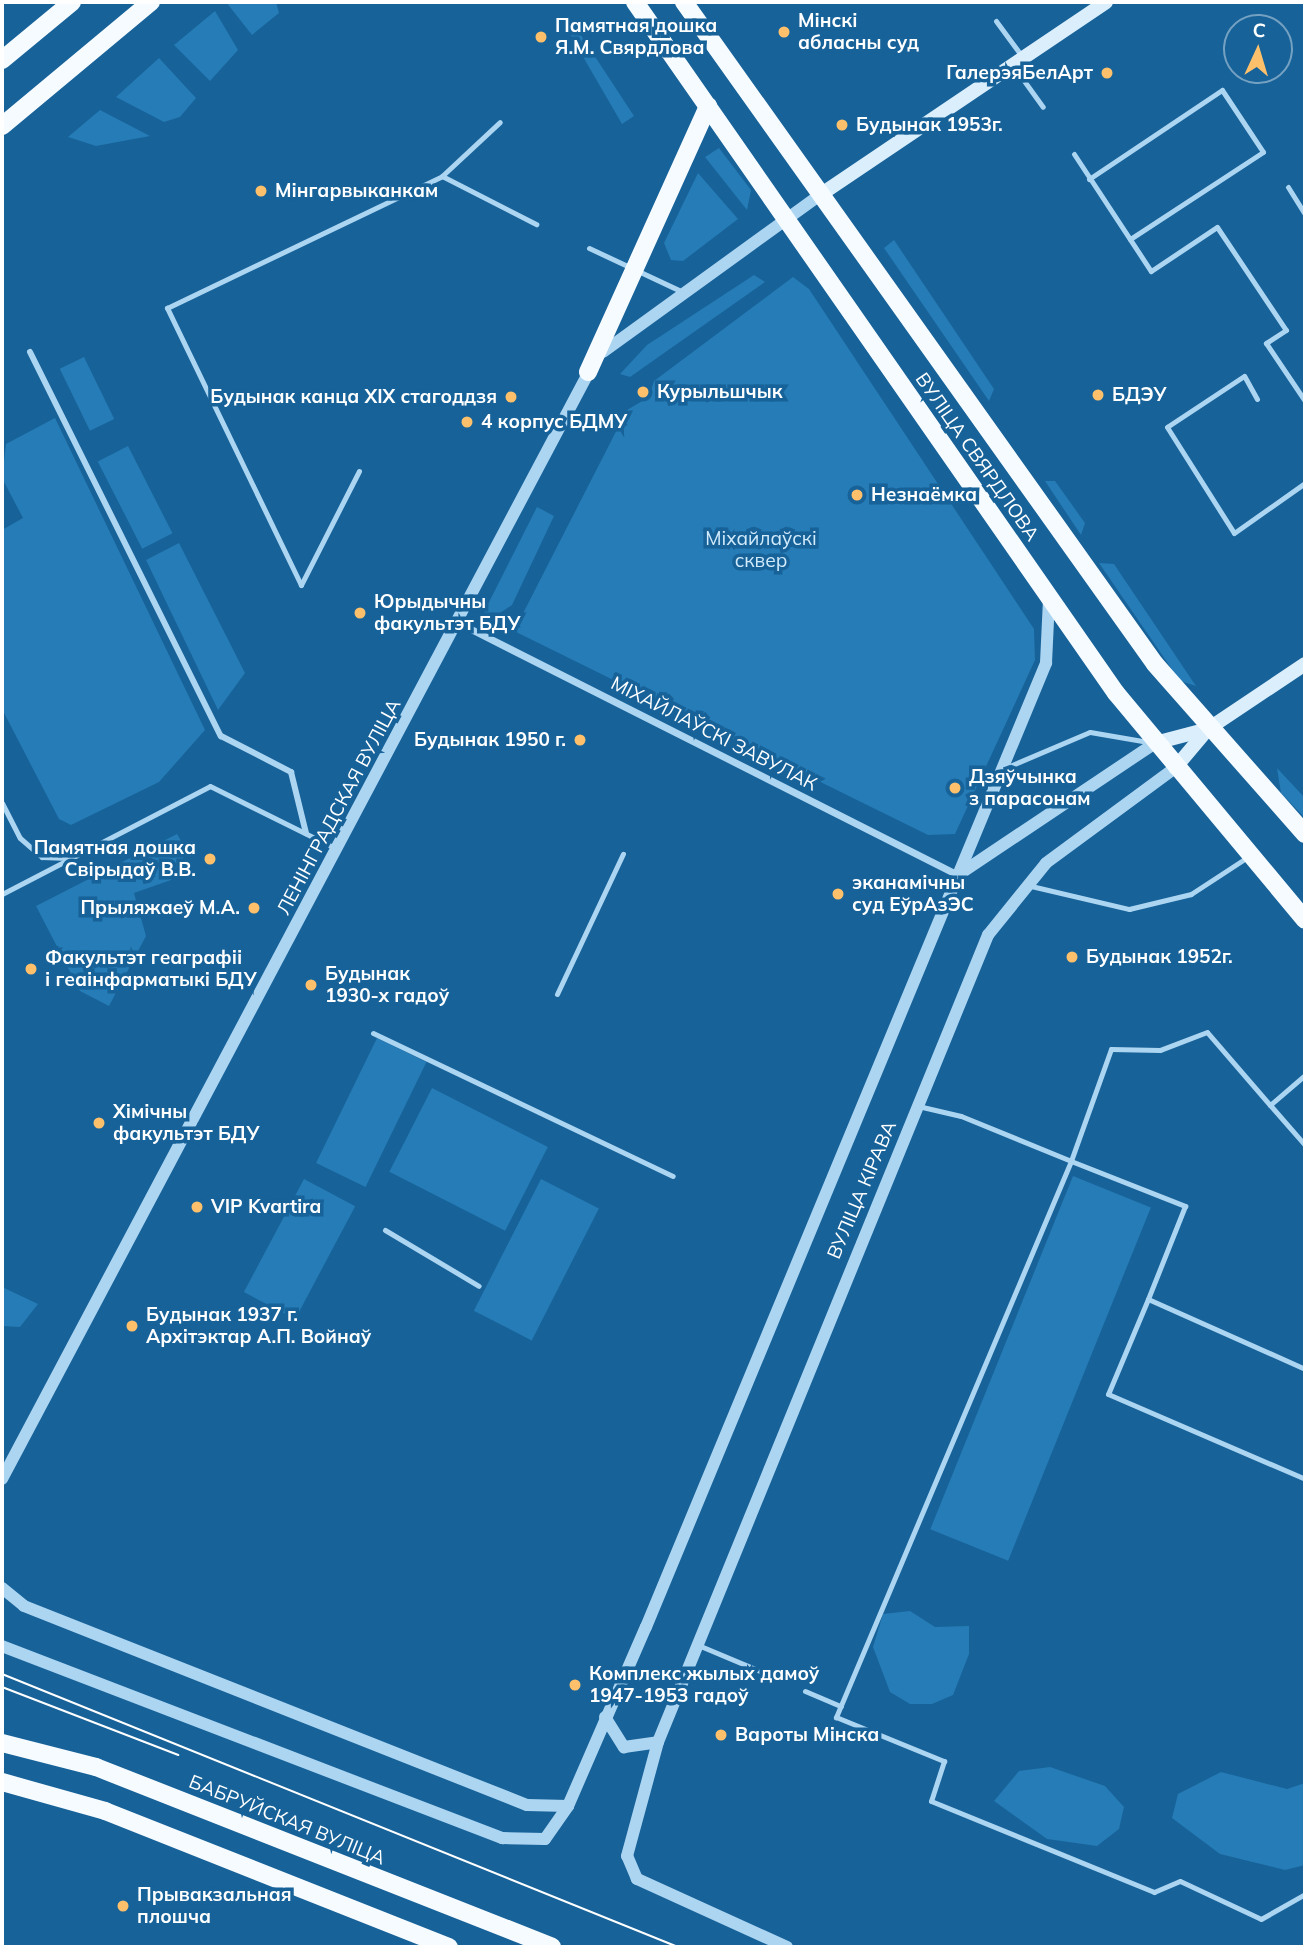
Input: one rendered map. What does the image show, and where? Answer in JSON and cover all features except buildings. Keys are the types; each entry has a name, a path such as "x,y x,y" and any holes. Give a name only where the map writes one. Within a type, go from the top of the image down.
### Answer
{"main road":[{"path":"2,60 72,2"},
{"path":"2,126 151,2"},
{"name":"ВУЛІЦА СВЯРДЛОВА","path":"635,2 1049,600 1155,743 1305,920"},
{"name":"ВУЛІЦА СВЯРДЛОВА","path":"684,2 1091,577 1208,729 1305,834"},
{"path":"820,195 1106,2"},
{"path":"588,372 708,106"},
{"name":"ВУЛІЦА КІРАВА","path":"1175,768 1208,729 1305,664"},
{"name":"ВУЛІЦА КІРАВА","path":"1155,743 1208,729"},
{"name":"БАБРУЙСКАЯ ВУЛІЦА","path":"2,1743 96,1767 552,1947"},
{"path":"2,1783 105,1811 449,1947"}],"street":[{"name":"ЛЕНІНГРАДСКАЯ ВУЛІЦА","path":"2,1479 338,850 588,372 611,340 820,195"},
{"path":"30,352 220,736 291,772 306,833"},
{"name":"ВУЛІЦА КІРАВА","path":"568,1806 1046,663 1049,600"},
{"name":"МІХАЙЛАЎСКІ ЗАВУЛАК","path":"457,622 958,875"},
{"name":"ВУЛІЦА КІРАВА","path":"958,875 1155,743"},
{"name":"ВУЛІЦА КІРАВА","path":"787,1947 637,1879 627,1856 658,1742 988,935 1024,883 1175,768"},
{"path":"2,1588 44,1614 527,1805 568,1806"},
{"path":"2,1646 502,1838 545,1839 568,1806"},
{"path":"606,1717 624,1746 658,1742"}],"lane":[{"path":"996,21 1042,107"},
{"path":"1089,179 1222,89 1263,152 1130,239"},
{"path":"359,471 301,584 167,308 442,176 500,122"},
{"path":"1074,154 1151,271 1217,227 1286,330 1266,343 1305,401"},
{"path":"442,176 536,224"},
{"path":"1288,187 1305,214"},
{"path":"590,248 683,292"},
{"path":"1257,399 1244,376 1167,427 1234,533 1305,483"},
{"name":"ВУЛІЦА КІРАВА","path":"1000,771 1090,732 1155,743"},
{"path":"2,894 210,786 338,850"},
{"path":"2,803 20,838 42,857 71,858"},
{"path":"557,994 624,854"},
{"path":"1024,883 1061,898 1129,909 1191,894 1250,855"},
{"path":"373,1032 673,1176"},
{"path":"1305,1145 1208,1032 1160,1050 1111,1049 1071,1161 836,1717 944,1761 931,1801 1154,1892 1180,1881 1261,1919 1305,1894"},
{"path":"1270,1105 1305,1074"},
{"path":"918,1106 961,1116 1185,1206 1108,1394 1305,1479"},
{"path":"385,1230 479,1286"},
{"path":"1148,1299 1305,1369"},
{"path":"696,1644 779,1679"},
{"path":"805,1691 841,1706"}],"green space":[{"path":"226,2 276,2 279,13 252,35"},
{"path":"215,11 238,50 210,81 174,45"},
{"path":"571,20 634,116 622,124 564,24"},
{"path":"159,58 196,98 180,117 164,122 116,97"},
{"path":"100,110 150,136 96,146 68,137"},
{"path":"719,148 751,190 747,210 705,157"},
{"path":"698,173 738,219 683,261 671,260 664,243"},
{"path":"894,240 994,389 989,401 884,248"},
{"path":"754,275 765,282 630,377 620,374 647,345"},
{"name":"Міхайлаўскі сквер","path":"793,277 809,289 1034,629 1035,660 955,834 928,835 514,631 627,410 649,397 654,381"},
{"path":"84,357 114,419 90,431 60,369"},
{"path":"55,418 205,730 159,782 71,825 59,819 2,709 2,530 23,518 2,478 6,444"},
{"path":"128,446 172,533 142,549 98,461"},
{"path":"1045,481 1055,481 1085,523 1081,535"},
{"path":"537,507 554,516 512,605 494,617 484,612"},
{"path":"179,543 245,673 218,710 146,560"},
{"path":"1099,563 1114,564 1196,686 1180,681"},
{"path":"1277,768 1305,798 1305,818 1281,793"},
{"path":"177,834 187,851 171,880 134,893 146,936 109,1006 80,991 36,906"},
{"path":"377,1038 426,1062 366,1187 316,1163"},
{"path":"432,1088 548,1147 505,1231 389,1172"},
{"path":"1073,1176 1151,1207 1008,1561 930,1529"},
{"path":"304,1179 355,1206 295,1319 244,1292"},
{"path":"541,1179 599,1209 532,1340 474,1311"},
{"path":"2,1287 38,1304 20,1327 2,1326"},
{"path":"910,1611 935,1627 969,1626 969,1654 953,1695 932,1704 910,1704 890,1692 873,1647 883,1614"},
{"path":"1050,1767 1105,1786 1124,1807 1119,1829 1097,1846 1047,1839 994,1801 1019,1771"},
{"path":"1221,1772 1287,1789 1305,1783 1305,1865 1285,1870 1220,1854 1172,1818 1178,1794"}],"tram line":[{"path":"2,1674 678,1947"},
{"path":"2,1687 178,1755"}],"place":[{"name":"Мінскі абласны суд","path":"784,32"},
{"name":"Памятная дошка Я.М. Свярдлова","path":"541,37"},
{"name":"ГалерэяБелАрт","path":"1107,73"},
{"name":"Будынак 1953г.","path":"842,125"},
{"name":"Мінгарвыканкам","path":"261,191"},
{"name":"Курыльшчык","path":"643,392"},
{"name":"БДЭУ","path":"1098,395"},
{"name":"Будынак канца XIX стагоддзя","path":"511,397"},
{"name":"4 корпус БДМУ","path":"467,422"},
{"name":"Незнаёмка","path":"857,495"},
{"name":"Юрыдычны факультэт БДУ","path":"360,613"},
{"name":"Будынак 1950 г.","path":"580,740"},
{"name":"Дзяўчынка з парасонам","path":"955,788"},
{"name":"Памятная дошка Свірыдаў В.В.","path":"210,859"},
{"name":"эканамічны суд ЕўрАзЭС","path":"838,894"},
{"name":"Прыляжаеў М.А.","path":"254,908"},
{"name":"Будынак 1952г.","path":"1072,957"},
{"name":"Факультэт геаграфіі і геаінфарматыкі БДУ","path":"31,969"},
{"name":"Будынак 1930-х гадоў","path":"311,985"},
{"name":"Хімічны факультэт БДУ","path":"99,1123"},
{"name":"VIP Kvartira","path":"197,1207"},
{"name":"Будынак 1937 г. Архітэктар А.П. Войнаў","path":"132,1326"},
{"name":"Комплекс жылых дамоў 1947-1953 гадоў","path":"575,1685"},
{"name":"Вароты Мінска","path":"721,1735"},
{"name":"Прывакзальная плошча","path":"123,1906"}]}
